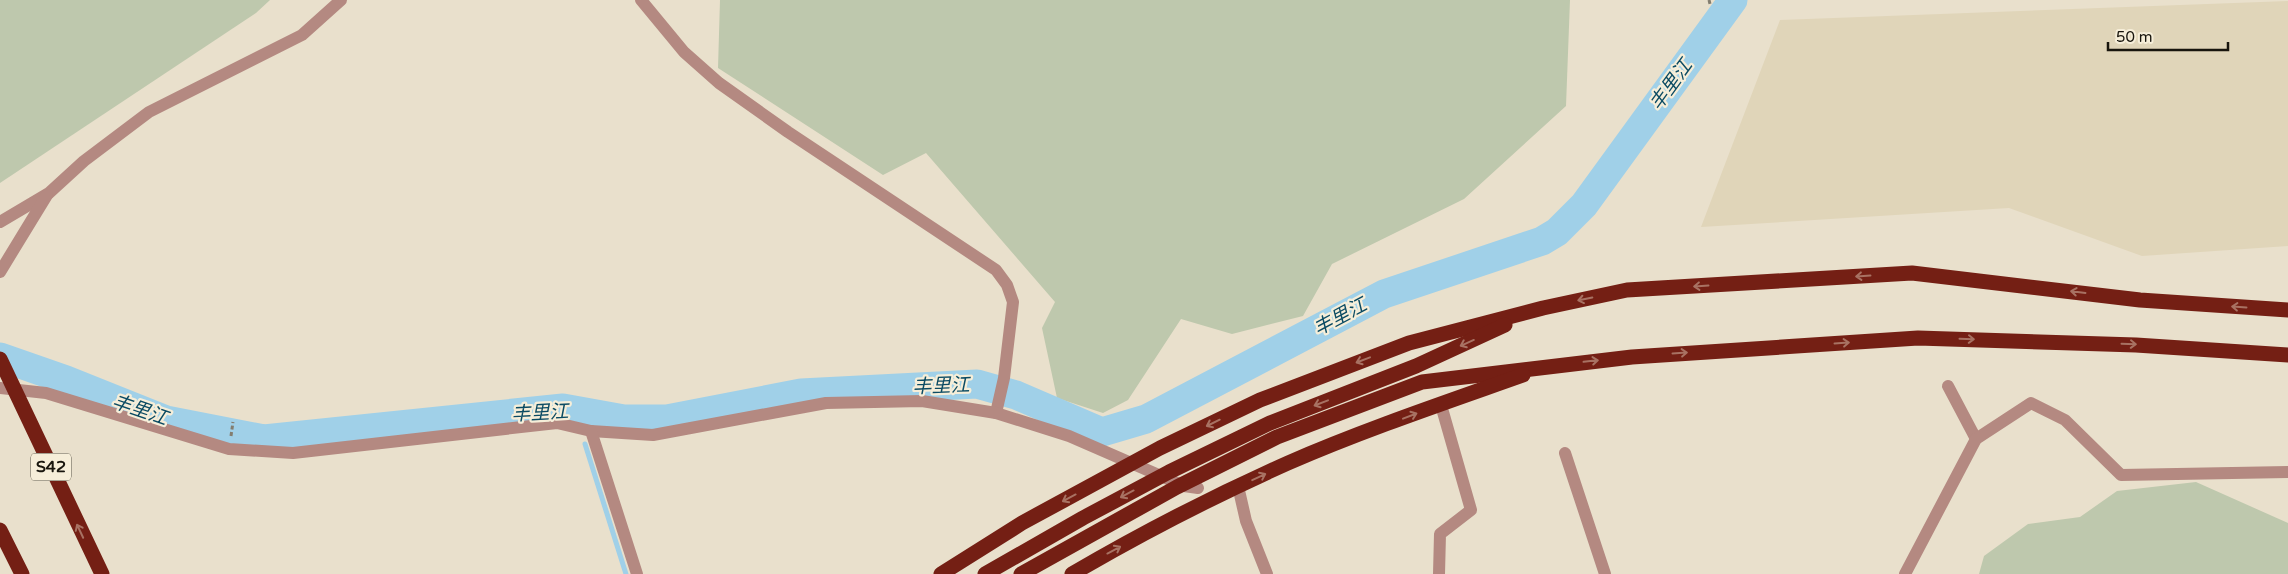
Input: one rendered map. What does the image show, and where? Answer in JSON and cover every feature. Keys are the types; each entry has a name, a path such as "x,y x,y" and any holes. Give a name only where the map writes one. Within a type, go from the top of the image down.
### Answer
{"highway":[{"path":"941,574 1022,523 1160,448 1260,400 1409,343 1543,308 1627,290 1912,273 2140,300 2288,310"},
{"path":"985,574 1083,518 1170,472 1270,423 1416,366 1543,308"},
{"path":"1020,574 1177,486 1277,437 1422,382 1632,357 1918,338 2136,345 2288,355"},
{"name":"S42","path":"0,359 90,552 104,574"},
{"path":"1072,574 1200,504 1289,463 1437,410 1550,366"},
{"path":"0,530 22,574"}],"street":[{"path":"0,222 49,192 84,161 148,112 302,35 341,0"},
{"path":"642,0 684,52 719,83 788,132 996,270 1008,286 1014,302 1004,378 997,409"},
{"path":"0,272 49,192"},
{"path":"1948,386 1976,439"},
{"path":"0,388 46,392 229,449 293,453 557,423 590,431 653,434 826,403 922,401 997,409 1069,436 1184,486 1198,488"},
{"path":"1905,574 1976,439 2031,402 2065,420 2122,475 2288,472"},
{"path":"1437,410 1471,510 1440,534 1438,574"},
{"path":"590,431 637,574"},
{"path":"1565,452 1605,574"},
{"path":"1238,486 1246,521 1267,574"}],"shaded area":[{"path":"2288,1 2288,246 2142,256 2009,208 1701,227 1780,20"}],"green space":[{"path":"0,0 270,0 256,13 0,183"},
{"path":"720,0 1570,0 1566,106 1464,199 1332,264 1303,316 1232,334 1181,319 1128,400 1103,413 1057,398 1042,328 1055,302 926,153 883,175 718,68"},
{"path":"2196,482 2288,523 2288,574 1979,574 1984,556 2028,524 2080,517 2117,491"}],"waterway":[{"name":"丰里江","path":"0,357 66,380 166,420 264,439 563,408 624,419 667,419 801,393 977,384 1016,395 1102,432 1146,419 1384,294 1542,241 1557,232 1584,205 1733,0"},
{"path":"585,444 626,574"}]}
